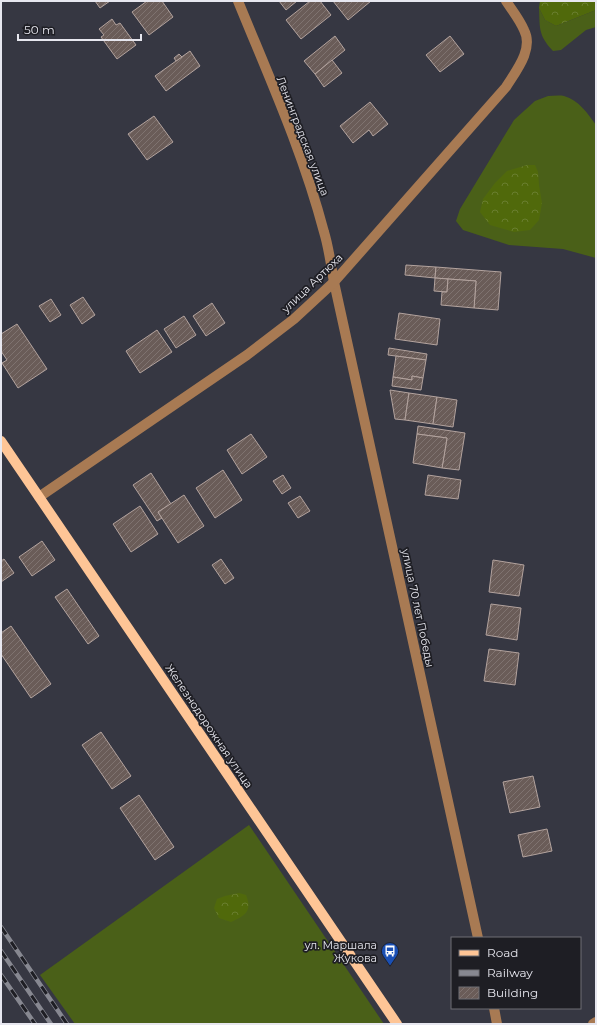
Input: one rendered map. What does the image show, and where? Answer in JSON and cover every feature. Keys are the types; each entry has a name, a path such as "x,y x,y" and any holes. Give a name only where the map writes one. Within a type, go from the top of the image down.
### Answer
{"main road":[{"name":"Железнодорожная улица","path":"1,441 397,1024"}],"street":[{"name":"Ленинградская улица","path":"238,1 288,125 313,193 325,233 334,282"},
{"name":"улица Артюха","path":"39,497 247,355 294,319 334,282 506,87 523,59 527,47 527,38 520,22 506,1"},
{"name":"улица 70 лет Победы","path":"334,282 478,937"},
{"path":"494,1009 497,1024"}],"green space":[{"path":"540,1 596,1 596,10 556,26 545,20 539,8"},
{"path":"539,8 545,20 556,26 596,10 596,27 586,30 561,50 553,51 542,36"},
{"path":"548,96 564,96 579,104 596,125 596,258 563,249 509,245 463,230 456,221 460,209 514,120 535,101"},
{"path":"527,165 535,165 538,172 542,203 539,220 530,230 514,232 490,225 480,212 483,199 495,183 507,171"},
{"path":"249,825 384,1024 75,1024 40,975"},
{"path":"239,893 246,895 248,909 246,913 240,918 231,922 219,918 214,908 217,899"}],"building":[{"path":"95,1 110,1 100,8"},
{"path":"147,1 162,1 173,17 149,35 132,12"},
{"path":"279,1 297,1 286,10"},
{"path":"310,1 320,1 331,15 301,39 286,20"},
{"path":"333,1 371,1 348,20"},
{"path":"112,19 116,25 120,23 136,45 117,59 101,37 104,35 99,29"},
{"path":"335,36 345,50 315,74 304,61"},
{"path":"450,36 464,54 440,72 426,55"},
{"path":"190,51 200,66 166,91 155,76"},
{"path":"179,54 182,57 176,61 174,58"},
{"path":"332,60 342,73 324,87 315,74"},
{"path":"370,102 388,124 373,136 369,130 353,143 340,126"},
{"path":"154,116 173,142 147,160 128,134"},
{"path":"406,265 436,267 435,278 405,275"},
{"path":"436,267 501,272 498,310 474,308 476,281 435,278"},
{"path":"435,278 448,279 447,292 434,291"},
{"path":"448,279 476,281 474,308 441,305 442,292 447,292"},
{"path":"83,297 95,315 82,324 70,305"},
{"path":"51,299 61,315 50,322 39,306"},
{"path":"212,303 225,323 206,336 193,316"},
{"path":"399,313 440,319 437,345 395,339"},
{"path":"184,316 196,335 176,348 164,329"},
{"path":"17,324 47,369 18,388 2,363 7,360 1,351 1,334"},
{"path":"157,330 172,352 140,373 126,351"},
{"path":"389,348 427,354 426,360 388,355"},
{"path":"396,356 426,360 423,378 412,376 412,380 393,377"},
{"path":"412,376 423,378 421,390 392,386 393,377 412,380"},
{"path":"390,390 409,393 405,420 395,419"},
{"path":"409,393 437,397 433,424 405,420"},
{"path":"437,397 457,400 453,427 433,424"},
{"path":"418,426 465,433 459,470 442,468 447,438 417,434"},
{"path":"251,434 267,457 242,474 227,450"},
{"path":"417,434 447,438 442,468 413,463"},
{"path":"223,470 242,500 215,518 196,488"},
{"path":"151,473 171,504 158,512 162,518 157,521 133,485"},
{"path":"283,475 291,488 282,494 273,481"},
{"path":"428,475 461,480 458,499 425,495"},
{"path":"184,495 204,526 178,543 158,512"},
{"path":"300,496 310,511 298,518 288,503"},
{"path":"140,506 158,534 131,552 113,524"},
{"path":"42,541 55,560 32,576 19,557"},
{"path":"4,559 14,573 1,582 1,561"},
{"path":"221,559 234,578 225,584 212,565"},
{"path":"493,560 524,565 519,596 489,592"},
{"path":"67,589 99,636 88,644 55,597"},
{"path":"491,604 521,608 517,640 486,635"},
{"path":"11,626 51,684 31,698 1,654 1,633"},
{"path":"489,649 519,653 515,685 484,681"},
{"path":"101,732 131,776 112,789 82,745"},
{"path":"533,776 540,807 510,813 503,782"},
{"path":"139,795 174,847 155,860 120,808"},
{"path":"547,829 552,851 523,857 518,835"}],"railway":[{"path":"1,927 67,1024"},
{"path":"1,951 51,1024"},
{"path":"1,975 35,1024"}],"place":[{"name":"ул. Маршала Жукова","path":"390,966"}]}
